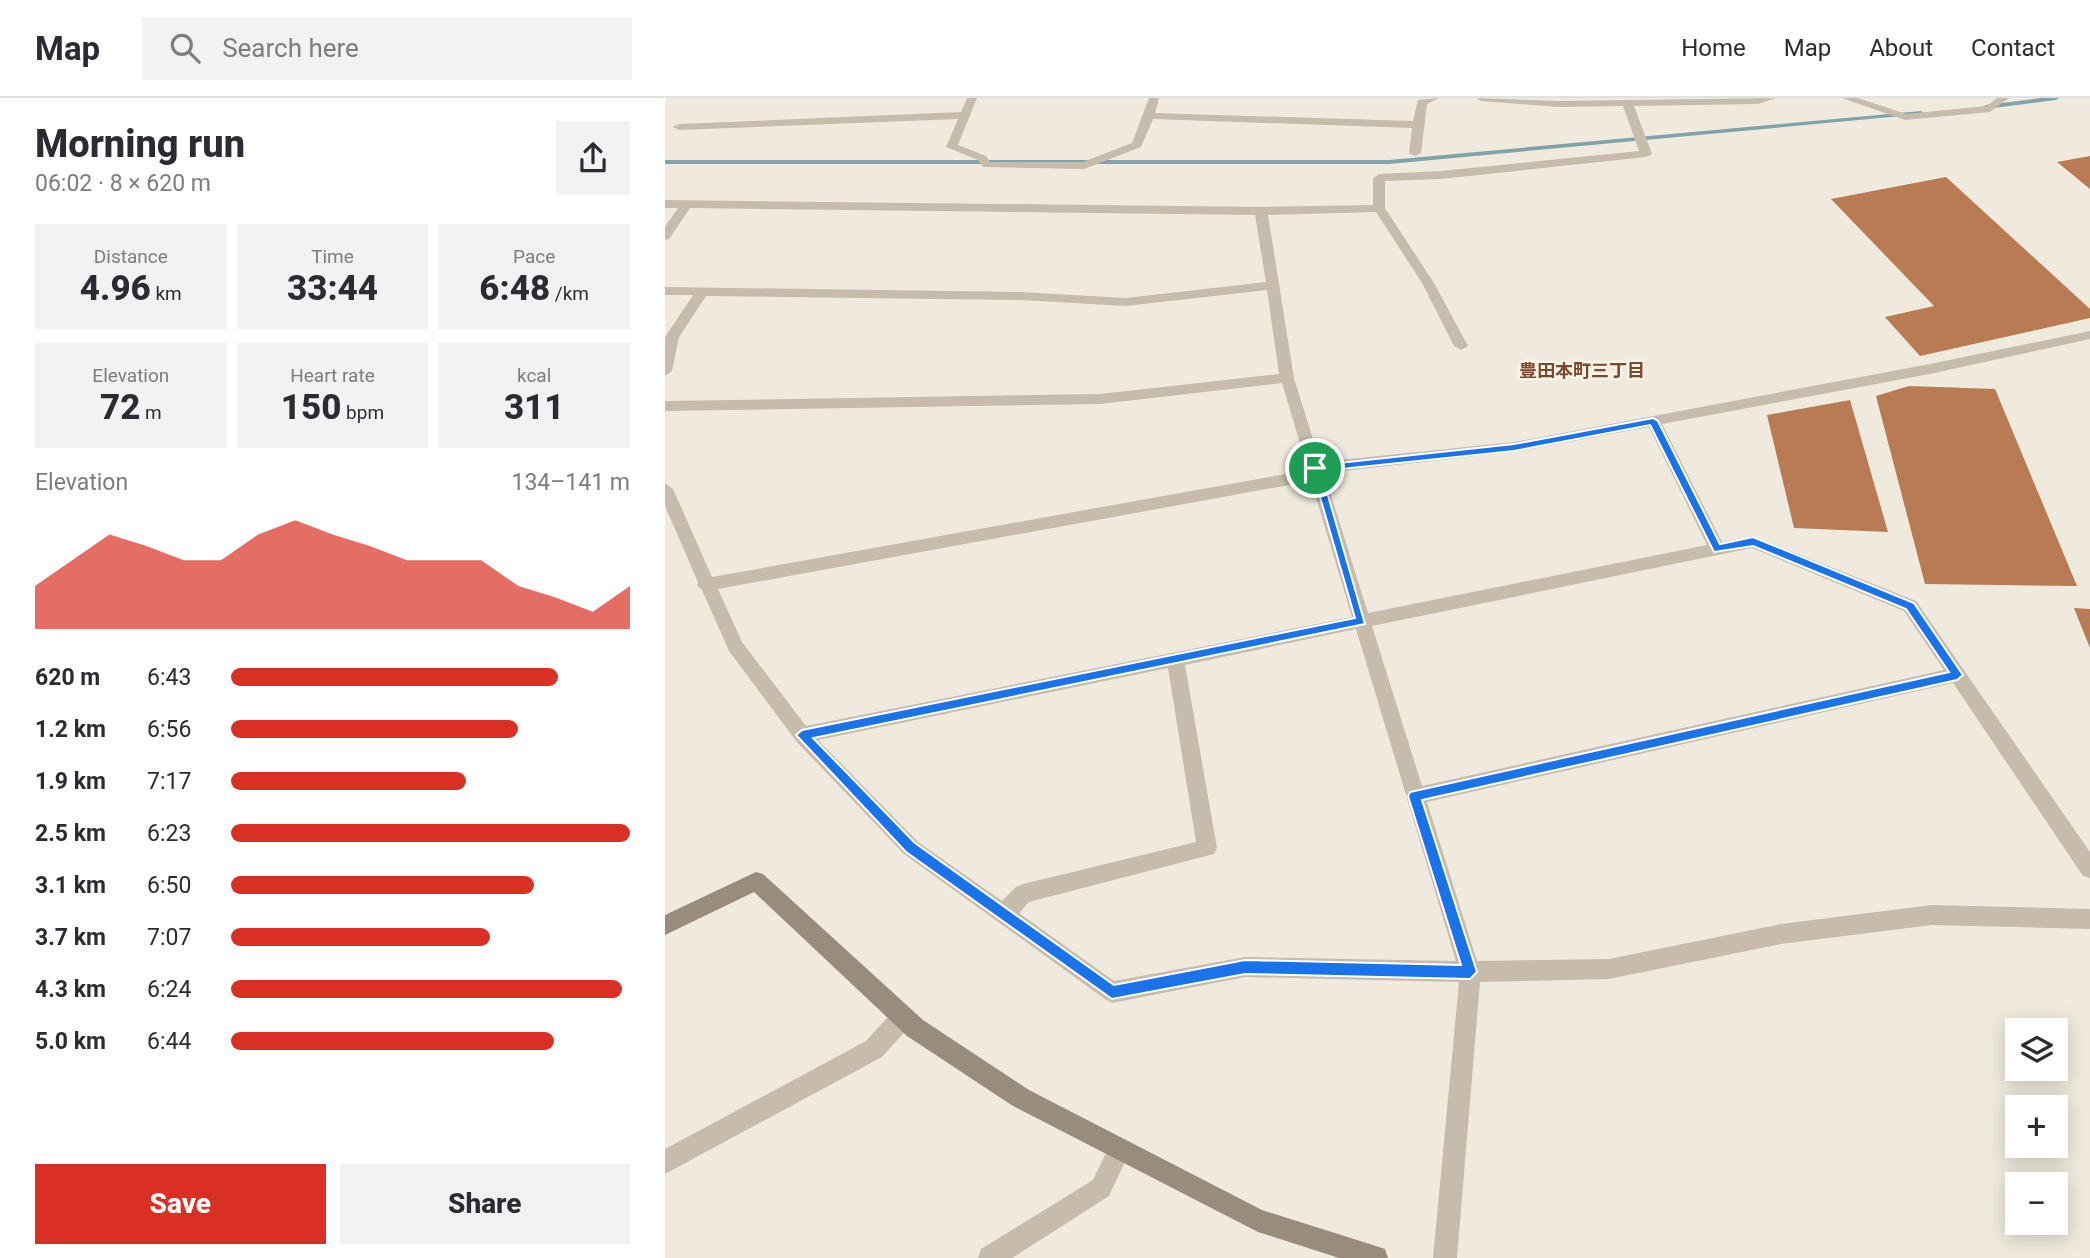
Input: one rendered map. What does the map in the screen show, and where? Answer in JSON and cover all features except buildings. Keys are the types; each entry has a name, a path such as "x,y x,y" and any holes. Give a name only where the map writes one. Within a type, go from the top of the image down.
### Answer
{"street":[{"path":"972,98 952,147 982,158 987,165 1040,166 1084,166 1098,157 1137,145 1154,98"},
{"path":"1415,153 1422,102 1434,98"},
{"path":"1481,98 1558,104 1758,101 1771,98"},
{"path":"1847,98 1905,117 1990,109 2004,98"},
{"path":"1461,346 1428,283 1379,208 1380,178 1441,176 1646,154 1627,103"},
{"path":"679,127 965,115"},
{"path":"1149,116 1418,125"},
{"path":"665,204 1261,211 1379,208"},
{"path":"665,236 687,204"},
{"path":"1261,211 1287,378 1470,972 1445,1258"},
{"path":"665,291 1021,296 1126,302 1272,285"},
{"path":"665,371 672,337 702,291"},
{"path":"705,585 1316,471 1514,447 2090,335"},
{"path":"665,406 1100,399 1287,378"},
{"path":"1653,421 1717,549"},
{"path":"665,488 705,585 734,646 802,735 911,848 1112,992 1245,967 1470,972 1609,969 1781,934 1932,915 2090,919"},
{"path":"802,735 1753,541 1910,606 2090,869"},
{"path":"1004,914 1023,894 1207,848 1175,659"},
{"path":"1415,796 1957,675"},
{"path":"665,925 756,881 903,1017 1021,1098 1258,1220 1375,1258"},
{"path":"665,1162 874,1049 903,1017"},
{"path":"990,1258 1101,1188 1120,1149"}],"waterway":[{"path":"1986,107 2056,98"},
{"path":"665,162 1389,162 1921,113"}],"district":[{"name":"豊田本町三丁目","path":"1582,371"}],"route":[{"path":"1653,421 1717,549 1753,541 1910,606 1957,675 1415,796 1470,972 1245,967 1112,992 911,848 802,735 1361,621 1315,468 1514,447 1653,421"}]}
